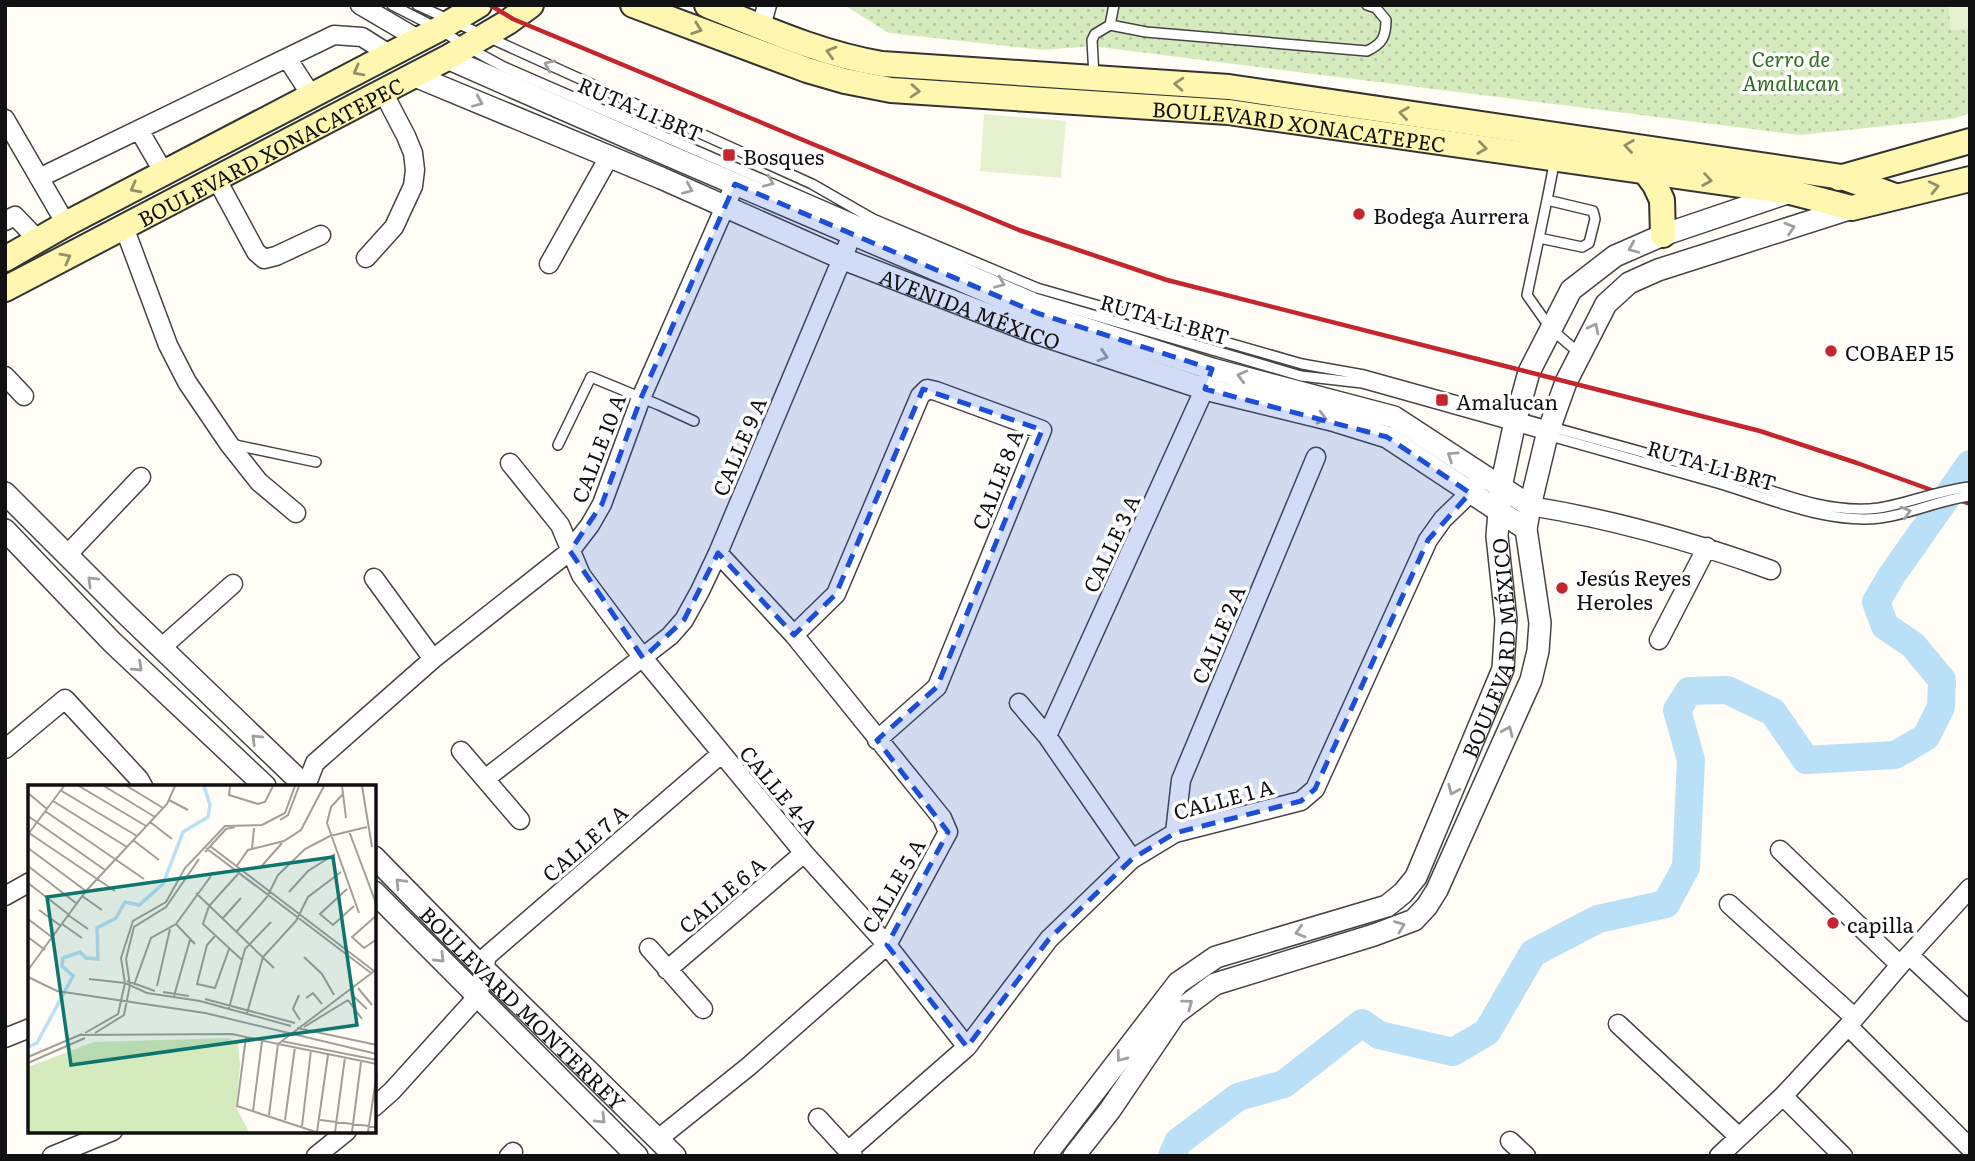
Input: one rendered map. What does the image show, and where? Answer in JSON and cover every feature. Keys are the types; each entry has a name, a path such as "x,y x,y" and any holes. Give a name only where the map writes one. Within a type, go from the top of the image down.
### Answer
{"main road":[{"name":"BOULEVARD XONACATEPEC","path":"5,258 479,5"},
{"name":"BOULEVARD XONACATEPEC","path":"5,289 415,76 531,5"},
{"name":"BOULEVARD XONACATEPEC","path":"633,5 807,70 891,90 1228,112 1790,192 1852,208"},
{"name":"BOULEVARD XONACATEPEC","path":"706,5 764,16 817,48 873,62 1229,87 1842,177 1970,141"},
{"path":"1644,170 1662,200 1663,235"},
{"name":"BOULEVARD MÉXICO","path":"1790,192 1842,177"},
{"path":"1842,177 1895,196"},
{"path":"1852,208 1970,179"}],"street":[{"path":"360,5 437,29"},
{"path":"39,178 334,35 362,37 389,54"},
{"name":"AVENIDA MÉXICO","path":"466,47 735,184 1037,313 1212,369 1394,416 1476,485 1497,511 1526,529"},
{"path":"286,58 311,95"},
{"name":"AVENIDA MÉXICO","path":"415,76 726,206 841,258 1030,331 1205,389 1332,420 1387,437 1476,485 1501,487 1530,506"},
{"path":"366,258 394,227 413,186 415,170 413,153 383,92"},
{"path":"5,119 66,224"},
{"path":"139,130 164,173"},
{"path":"549,264 609,157"},
{"path":"216,178 256,252 264,259 321,235"},
{"name":"CALLE 10 A","path":"305,785 315,763 433,659 570,551 590,525 602,504 641,398 735,184"},
{"name":"BOULEVARD MÉXICO","path":"1045,1156 1178,983 1216,957 1387,906 1403,893 1416,877 1503,669 1506,620 1497,536 1501,487 1515,421 1530,372 1570,290 1615,256 1663,235 1790,192"},
{"name":"BOULEVARD MÉXICO","path":"1074,1156 1110,1110 1175,1014 1215,984 1415,920 1437,890 1531,680 1538,651 1540,623 1526,529 1530,506 1549,431 1566,382 1606,304 1629,283 1658,270 1852,208"},
{"path":"8,215 38,240"},
{"path":"124,227 168,345 187,382 229,444 259,482 296,513"},
{"name":"CALLE 9 A","path":"485,779 643,658 670,636 684,620 718,553 852,235"},
{"name":"CALLE 3 A","path":"1047,736 1212,369"},
{"path":"5,376 24,396"},
{"name":"CALLE 8 A","path":"793,635 836,594 920,396 927,390 1042,430 937,687 877,740"},
{"name":"CALLE 2 A","path":"1175,833 1181,780 1316,457"},
{"name":"CALLE 4-A","path":"510,463 560,525 581,575 643,658 804,853 887,945 967,1047"},
{"path":"67,555 141,477"},
{"name":"CALLE 1 A","path":"850,1153 967,1047 1049,939 1132,859 1175,833 1301,801 1314,789 1428,540 1443,519 1476,485"},
{"path":"5,493 304,785"},
{"path":"1530,506 1707,547 1771,570"},
{"path":"5,530 112,642 264,785"},
{"path":"1659,640 1707,547"},
{"name":"CALLE 5 A","path":"658,1139 748,1067 887,945 948,832 942,818 793,635 718,553"},
{"path":"374,578 433,659"},
{"path":"161,648 233,584"},
{"path":"5,749 65,699 142,785"},
{"path":"1018,703 1047,736 1132,859"},
{"path":"461,751 520,820"},
{"name":"CALLE 7 A","path":"484,968 487,956 721,754"},
{"path":"1780,850 1904,960 1970,1012"},
{"name":"CALLE 6 A","path":"667,970 804,853"},
{"name":"BOULEVARD MONTERREY","path":"376,859 675,1156"},
{"path":"5,896 28,883"},
{"path":"1719,1156 1783,1096 1970,888"},
{"name":"BOULEVARD MONTERREY","path":"376,894 637,1156"},
{"path":"1728,904 1852,1022 1970,1148"},
{"path":"649,948 703,1009"},
{"path":"376,1105 478,996 484,968"},
{"path":"1618,1024 1739,1137"},
{"path":"5,1038 28,1029"},
{"path":"1783,1096 1843,1156"},
{"path":"818,1118 850,1153"},
{"path":"52,1156 108,1133"},
{"path":"316,1156 345,1133"},
{"path":"1510,1141 1526,1156"}],"lane":[{"name":"RUTA L1 BRT","path":"392,5 504,68 1035,298 1301,376 1362,383 1515,421"},
{"name":"RUTA L1 BRT","path":"417,5 437,29 466,47 812,184 873,219 1037,288 1302,364 1364,374 1549,431 1833,507 1876,508 1970,486"},
{"path":"1110,25 1114,5"},
{"path":"1094,78 1092,40 1095,34 1110,25 1146,32 1367,51 1380,45 1386,34 1386,19 1376,8 1367,5"},
{"path":"1555,158 1527,295 1551,329 1581,354"},
{"path":"1539,238 1582,247 1589,243 1595,219 1593,211 1547,200"},
{"path":"558,445 591,377 694,421"},
{"name":"RUTA L1 BRT","path":"1588,442 1833,517 1895,516 1970,496"},
{"path":"229,444 316,462"}],"highlighted area":[{"path":"735,184 1037,313 1212,369 1205,389 1387,437 1470,493 1428,540 1315,789 1301,801 1175,833 1132,859 1049,939 967,1047 887,945 948,832 877,740 937,687 1042,430 923,389 836,594 794,635 718,553 684,620 643,658 570,551 602,504 641,398"}],"green space":[{"name":"Cerro de Amalucan","path":"844,5 1970,5 1970,113 1952,119 1800,135 1092,46 1044,50 889,33"},
{"path":"1948,5 1970,5 1970,29 1951,30"},
{"path":"984,114 1066,121 1061,178 980,171"}],"waterway":[{"path":"1172,1156 1178,1142 1238,1097 1284,1084 1362,1023 1379,1035 1453,1052 1487,1032 1533,953 1598,919 1666,904 1686,867 1691,760 1677,710 1689,691 1727,690 1773,712 1806,760 1895,755 1926,737 1941,707 1942,680 1913,645 1885,626 1876,602 1970,464"}],"railway":[{"path":"490,5 513,19 1019,230 1167,280 1760,431 1970,504"}],"place":[{"name":"Bosques","path":"729,155"},
{"name":"Bodega Aurrera","path":"1359,214"},
{"name":"COBAEP 15","path":"1831,351"},
{"name":"Amalucan","path":"1442,400"},
{"name":"Jesús Reyes Heroles","path":"1562,588"},
{"name":"capilla","path":"1833,923"}]}
